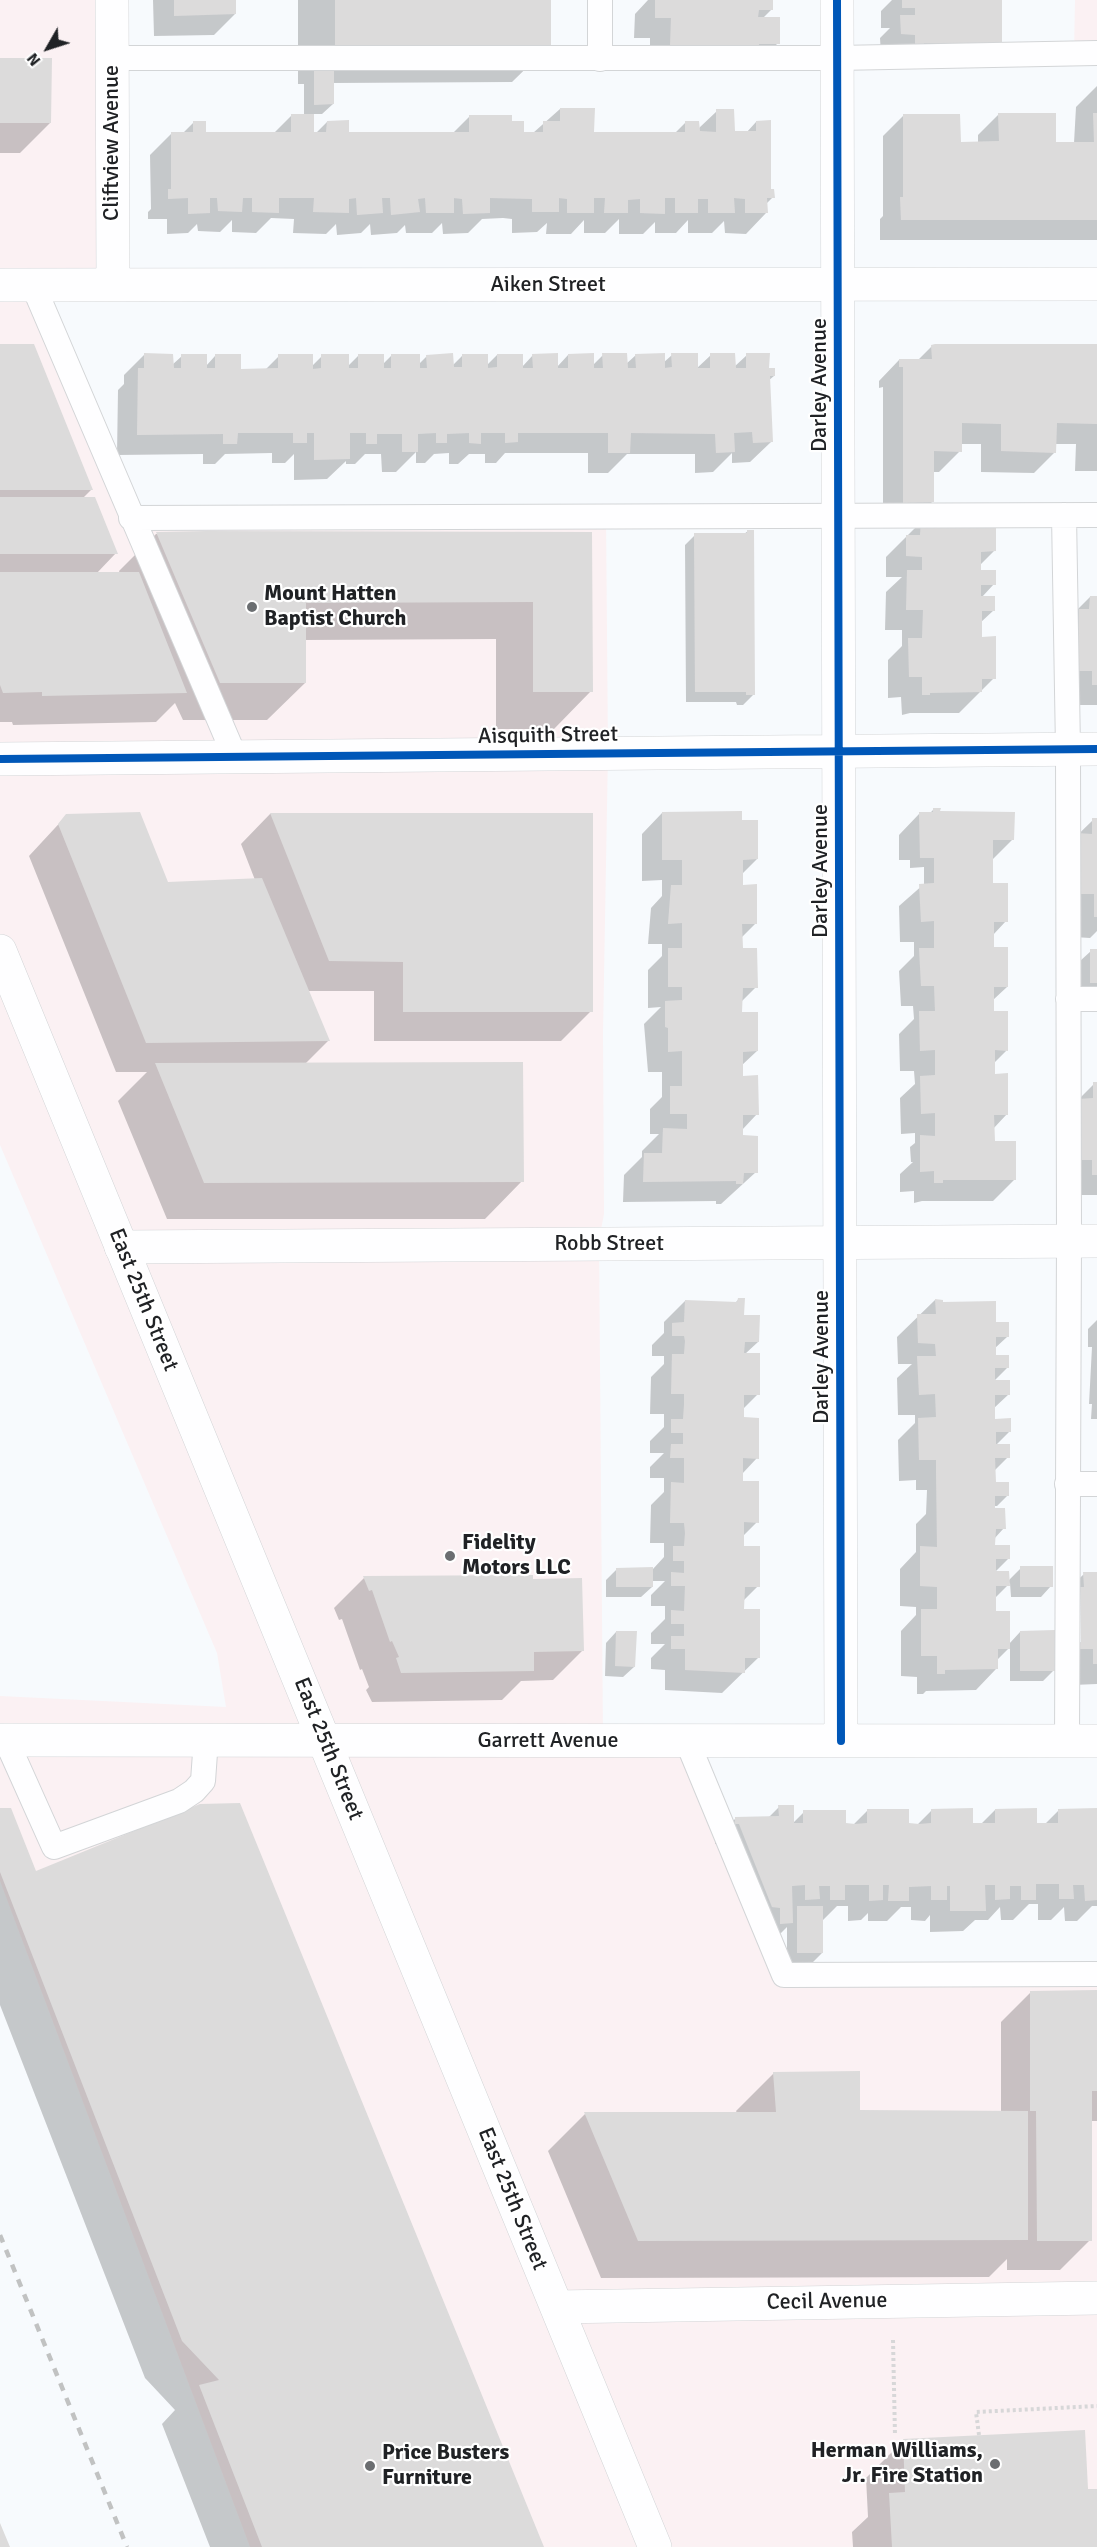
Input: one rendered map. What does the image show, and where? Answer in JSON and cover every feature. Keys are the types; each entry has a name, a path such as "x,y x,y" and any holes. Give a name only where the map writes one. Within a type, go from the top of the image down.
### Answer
{"street":[{"name":"Cliftview Avenue","path":"112,0 113,285"},
{"name":"Darley Avenue","path":"837,0 841,1741"},
{"name":"Aiken Street","path":"0,285 1097,284"},
{"name":"Aisquith Street","path":"0,759 1082,749"},
{"name":"East 25th Street","path":"0,951 656,2547"},
{"name":"Robb Street","path":"121,1247 1083,1241"},
{"name":"Garrett Avenue","path":"3,1740 1082,1741"},
{"name":"Cecil Avenue","path":"556,2307 1097,2298"}],"lane":[{"path":"600,0 600,59"},
{"path":"112,58 837,58 1097,52"},
{"path":"33,285 235,757"},
{"path":"1064,515 1082,749 1068,999 1083,1241 1067,1484 1082,1741"},
{"path":"131,518 1097,515"},
{"path":"1068,999 1097,999"},
{"path":"1067,1484 1097,1484"},
{"path":"3,1740 54,1847 178,1801 195,1791 203,1781 206,1739"},
{"path":"687,1741 784,1975 1097,1974"}],"path":[{"path":"892,2338 895,2436"},
{"path":"979,2435 976,2412 1097,2406"}],"shaded area":[{"path":"0,0 106,0 98,278 31,283 128,519 606,516 608,751 603,1033 604,1214 599,1240 603,1738 683,1737 779,1978 1097,1975 1097,2547 250,2547 0,1881 0,1696 226,1707 217,1653 0,1145"},
{"path":"1075,0 1097,0 1097,53 1074,53"}],"building":[{"path":"174,0 236,0 236,14 174,16"},
{"path":"335,0 551,0 551,45 335,47"},
{"path":"655,0 773,0 773,10 759,10 758,17 780,17 780,44 759,44 759,49 670,46 671,18 655,18"},
{"path":"902,0 1002,0 1002,43 924,43 924,47 915,46 915,35 901,34 900,15 915,15 915,8 902,8"},
{"path":"0,58 52,58 51,123 0,123"},
{"path":"334,70 334,104 314,105 314,71"},
{"path":"560,108 595,108 594,132 685,132 685,121 699,121 700,131 716,132 716,109 734,109 735,131 756,131 756,121 771,120 771,189 774,189 775,198 767,198 768,213 745,213 745,199 734,198 735,213 708,213 708,199 698,199 698,213 675,213 675,198 665,198 665,214 640,213 640,199 628,200 628,213 604,213 605,198 594,198 594,213 567,213 567,199 559,198 559,212 532,212 532,199 490,198 490,213 463,214 462,199 454,198 454,213 426,213 425,198 418,199 420,212 391,215 390,198 382,198 383,213 357,215 356,198 349,199 349,213 313,212 314,198 279,198 279,213 252,212 252,198 243,198 242,212 218,211 217,198 210,198 210,213 188,214 188,198 168,199 168,189 171,189 171,132 193,132 193,121 206,121 206,132 291,132 291,114 314,114 314,132 326,132 327,121 349,120 349,132 469,132 469,115 512,115 512,121 524,121 524,132 543,132 543,121 560,121"},
{"path":"998,113 1056,113 1056,142 1094,142 1093,113 1097,113 1097,220 901,220 903,114 960,114 961,142 999,141"},
{"path":"0,344 34,344 93,490 0,490"},
{"path":"1097,344 1097,424 1057,423 1056,453 1001,451 1001,424 962,423 962,452 934,451 934,502 903,503 903,367 899,367 899,359 932,359 931,345"},
{"path":"144,353 173,354 174,368 181,368 181,354 207,354 207,368 215,368 215,354 241,354 241,369 278,368 278,354 313,354 313,369 321,368 321,354 349,354 349,368 358,368 358,354 384,354 384,368 391,368 391,354 420,354 420,368 427,368 426,355 453,353 454,367 462,367 462,354 488,354 488,368 497,367 497,354 523,354 523,368 533,368 532,354 558,353 558,368 568,368 568,354 594,353 594,368 603,368 602,353 627,353 628,368 636,368 635,354 665,353 665,368 672,367 671,353 698,353 698,368 710,368 710,353 735,353 736,368 746,368 746,353 770,353 769,368 775,368 775,376 770,376 773,442 753,443 752,432 734,433 735,452 716,453 715,434 631,433 630,453 608,453 608,433 518,433 518,442 505,443 505,433 481,433 481,444 469,443 469,433 447,434 447,443 436,443 436,433 418,434 418,452 402,452 402,434 377,434 377,444 366,444 366,433 350,433 350,459 314,460 314,433 307,433 307,443 293,443 293,433 238,433 237,444 223,444 223,434 137,435 138,368 144,368"},
{"path":"0,497 95,497 118,554 0,554"},
{"path":"921,519 996,522 996,551 981,552 981,570 996,570 996,585 981,585 981,596 995,596 995,611 982,611 982,637 996,636 996,679 982,679 982,692 922,695 922,677 909,677 908,638 922,638 923,610 906,610 907,570 922,570 922,557 906,556 906,535 920,535"},
{"path":"747,530 754,530 755,695 746,695 746,692 695,692 694,533 747,533"},
{"path":"156,532 592,532 593,692 533,692 533,602 306,603 306,683 220,683"},
{"path":"0,572 139,572 187,693 42,696 42,692 3,693 0,685"},
{"path":"1090,596 1097,596 1097,685 1092,685 1092,671 1077,671 1079,609 1089,609"},
{"path":"933,808 941,808 940,811 1015,812 1014,840 993,840 993,883 1008,883 1008,922 994,922 994,947 1008,947 1008,987 994,987 994,1011 1008,1011 1008,1051 995,1050 995,1074 1008,1073 1008,1115 994,1115 995,1141 1016,1141 1016,1180 943,1180 943,1183 934,1183 934,1171 920,1172 920,1135 935,1136 935,1113 921,1114 920,1076 935,1075 935,1050 920,1051 919,1011 935,1011 934,986 921,986 919,948 934,948 934,921 921,922 919,884 934,883 934,858 920,858 919,812 933,812"},
{"path":"742,811 742,820 758,820 758,859 743,860 743,885 757,884 757,924 742,924 743,948 757,948 758,988 743,988 742,1012 758,1012 758,1051 743,1052 743,1076 758,1075 759,1115 743,1115 743,1135 758,1136 758,1173 744,1173 743,1184 736,1184 736,1181 643,1182 644,1153 662,1153 663,1128 687,1129 687,1114 670,1114 670,1086 682,1086 682,1051 668,1052 668,1028 665,1027 665,1001 682,1000 682,987 668,987 668,948 682,948 682,923 668,924 671,885 682,885 682,860 662,860 662,812"},
{"path":"140,812 168,882 262,878 330,1041 146,1043 58,824 66,814"},
{"path":"270,813 593,813 593,1012 403,1012 403,962 329,961"},
{"path":"1092,818 1097,818 1097,917 1094,917 1094,894 1078,894 1076,833 1092,834"},
{"path":"1090,949 1097,949 1097,983 1090,983"},
{"path":"523,1062 524,1182 204,1183 155,1063"},
{"path":"1093,1082 1097,1082 1097,1175 1092,1175 1092,1160 1077,1160 1079,1099 1093,1098"},
{"path":"738,1298 745,1298 744,1315 760,1315 759,1342 745,1342 744,1353 760,1353 760,1395 744,1395 744,1417 759,1418 759,1459 743,1458 743,1481 759,1481 759,1523 744,1522 744,1546 760,1546 760,1587 745,1587 744,1609 760,1609 760,1658 745,1658 745,1673 685,1670 685,1649 671,1649 671,1636 684,1636 684,1624 671,1624 671,1610 684,1611 685,1586 671,1586 671,1572 684,1573 684,1561 673,1561 673,1546 684,1546 685,1533 684,1523 670,1523 671,1482 684,1483 684,1458 670,1458 671,1444 683,1444 683,1433 671,1433 671,1419 683,1419 684,1405 684,1394 671,1394 672,1354 684,1354 685,1341 684,1336 672,1336 672,1323 684,1322 685,1300 737,1302"},
{"path":"935,1299 943,1300 943,1302 996,1301 996,1322 1009,1322 1009,1337 996,1337 996,1355 1009,1355 1009,1368 995,1368 995,1380 1010,1380 1010,1395 995,1395 995,1419 1011,1418 1011,1432 996,1432 996,1444 1010,1444 1010,1458 995,1458 996,1482 1009,1482 1009,1496 995,1496 995,1508 1005,1508 1006,1529 996,1529 995,1545 1010,1545 1010,1559 996,1559 996,1571 1009,1571 1010,1586 996,1586 996,1611 1010,1611 1010,1649 998,1649 998,1669 945,1670 945,1674 937,1674 937,1656 921,1656 921,1609 937,1609 937,1587 920,1586 920,1546 937,1547 936,1460 919,1460 918,1418 936,1417 935,1394 919,1395 917,1356 936,1356 935,1344 918,1343 917,1314 936,1314"},
{"path":"1020,1566 1053,1566 1053,1587 1020,1587"},
{"path":"653,1567 653,1587 616,1587 616,1568"},
{"path":"1083,1572 1097,1572 1097,1664 1093,1664 1093,1649 1079,1649 1079,1642 1081,1642 1080,1587 1084,1587"},
{"path":"533,1575 533,1579 582,1578 584,1651 534,1652 534,1671 401,1673 396,1658 399,1657 392,1641 390,1642 372,1590 369,1591 363,1576"},
{"path":"1055,1630 1055,1671 1020,1671 1020,1631"},
{"path":"616,1631 637,1631 635,1667 615,1666"},
{"path":"240,1803 544,2547 262,2547 199,2385 219,2380 182,2341 0,1872 0,1808 11,1808 36,1871 200,1804"},
{"path":"778,1805 794,1805 794,1823 803,1823 803,1810 846,1810 846,1823 855,1824 867,1823 867,1809 909,1809 909,1823 919,1824 931,1823 931,1809 973,1808 973,1823 995,1823 995,1809 1037,1808 1037,1823 1058,1823 1058,1809 1097,1808 1097,1900 1085,1901 1084,1885 1073,1885 1074,1899 1059,1899 1059,1884 1036,1884 1036,1900 1021,1900 1021,1886 1010,1886 1010,1899 995,1900 995,1885 985,1885 986,1911 950,1911 950,1886 947,1886 947,1900 931,1900 931,1886 909,1887 909,1901 888,1901 889,1885 883,1885 883,1900 869,1901 869,1885 845,1885 845,1900 830,1900 830,1886 819,1886 820,1899 805,1900 805,1885 792,1886 793,1923 780,1924 780,1908 772,1907 739,1824 735,1824 735,1817 779,1816"},
{"path":"797,1906 823,1906 823,1953 797,1953"},
{"path":"1097,1990 1097,2091 1092,2091 1092,2241 1037,2241 1036,2111 1030,2111 1030,1991"},
{"path":"860,2071 860,2110 1028,2111 1028,2240 638,2241 584,2112 776,2112 773,2072"},
{"name":"Herman Williams, Jr. Fire Station","path":"1085,2430 1088,2489 1097,2489 1097,2547 892,2547 889,2493 905,2492 903,2439"},
{"path":"0,2523 10,2547 0,2547"}],"railway":[{"path":"0,2235 127,2547"}],"cycle path":[{"path":"837,0 841,1741"},
{"path":"0,759 1097,749"}],"place":[{"name":"Mount Hatten Baptist Church","path":"252,607"},
{"name":"Fidelity Motors LLC","path":"450,1556"},
{"name":"Herman Williams, Jr. Fire Station","path":"995,2464"},
{"name":"Price Busters Furniture","path":"370,2466"}]}
